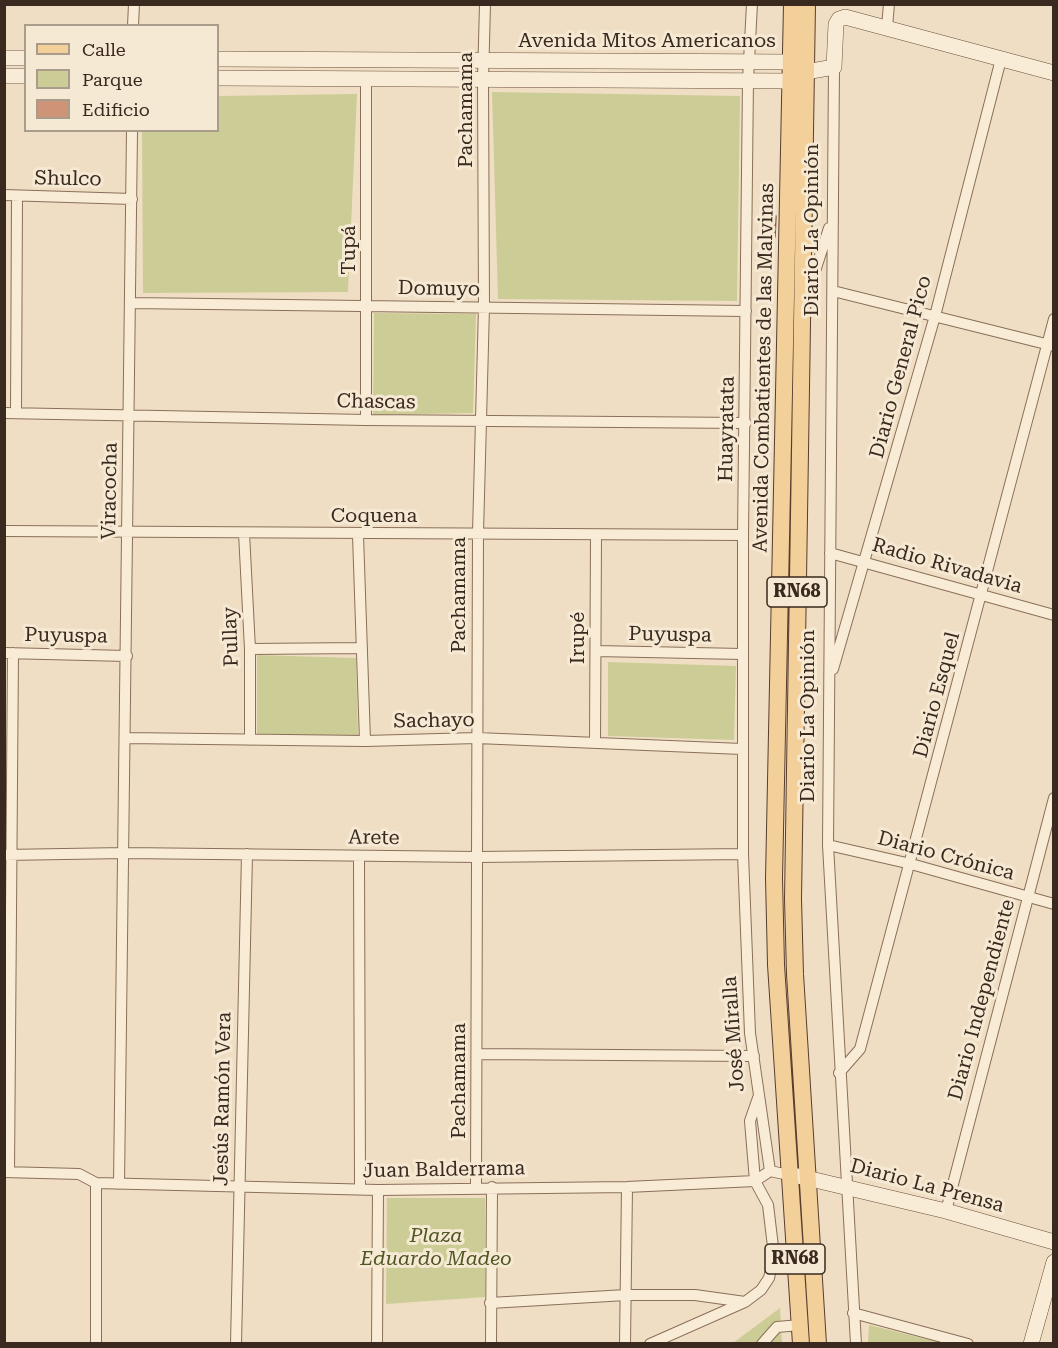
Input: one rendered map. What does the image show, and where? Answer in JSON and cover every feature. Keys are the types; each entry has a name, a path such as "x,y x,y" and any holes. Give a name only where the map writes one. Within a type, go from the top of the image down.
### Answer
{"main road":[{"name":"Avenida Combatientes de las Malvinas","path":"792,4 774,878 776,965 801,1344"},
{"name":"Avenida Combatientes de las Malvinas","path":"807,4 800,322 793,899 818,1344"}],"street":[{"path":"134,4 134,24"},
{"name":"Pachamama","path":"476,1187 478,533 484,307 485,4"},
{"name":"Huayratata","path":"743,854 743,535 748,80 752,4"},
{"path":"889,4 887,27 1053,73"},
{"name":"Diario La Opinión","path":"856,1344 845,1186 828,845 834,67 836,24 841,17 887,27"},
{"path":"4,58 24,58"},
{"name":"Avenida Mitos Americanos","path":"219,59 791,62 806,72"},
{"name":"Diario General Pico","path":"829,683 934,316 1001,59"},
{"path":"790,81 806,72 834,67"},
{"path":"4,76 24,76"},
{"name":"Avenida Mitos Americanos","path":"219,78 790,81"},
{"name":"Tupá","path":"366,79 368,306 366,420"},
{"name":"Viracocha","path":"119,1184 125,853 132,132"},
{"name":"Shulco","path":"4,195 132,199"},
{"path":"10,413 10,305 17,196"},
{"path":"800,322 832,219"},
{"path":"833,291 1050,345"},
{"name":"Domuyo","path":"131,303 746,311"},
{"name":"Diario Esquel","path":"839,1072 860,1049 1050,345 1053,319"},
{"name":"Chascas","path":"10,413 366,420 746,423"},
{"name":"Coquena","path":"4,531 358,535 478,533 743,535"},
{"name":"Pullay","path":"244,533 250,649 250,740"},
{"path":"358,535 365,741"},
{"name":"Irupé","path":"595,741 596,535"},
{"name":"Radio Rivadavia","path":"831,553 1053,615"},
{"path":"250,649 362,648"},
{"name":"Puyuspa","path":"596,651 742,654"},
{"path":"7,1172 9,653"},
{"name":"Puyuspa","path":"9,653 127,656"},
{"name":"Sachayo","path":"126,738 365,741 477,738 595,741 742,749"},
{"name":"Diario Independiente","path":"946,1211 1053,798"},
{"name":"Diario Crónica","path":"828,845 911,864 1053,903"},
{"name":"Arete","path":"8,855 125,853 478,857 743,854"},
{"name":"Jesús Ramón Vera","path":"236,1344 247,854"},
{"name":"José Miralla","path":"650,1344 745,1302 761,1290 769,1278 774,1255 768,1205 755,1181 750,1120 758,1098 753,1056 743,854"},
{"path":"359,856 360,1189"},
{"path":"478,1054 753,1056"},
{"path":"758,1098 770,1171"},
{"path":"755,1181 770,1171 789,1174"},
{"name":"Juan Balderrama","path":"7,1172 79,1174 96,1183 378,1190 476,1187 627,1187 755,1181"},
{"name":"Diario La Prensa","path":"789,1174 946,1211 1053,1242"},
{"path":"96,1183 96,1344"},
{"path":"491,1344 492,1187"},
{"path":"625,1344 627,1187"},
{"path":"377,1344 378,1190"},
{"path":"1031,1344 1053,1262"},
{"path":"490,1303 626,1295 695,1295 745,1302"},
{"path":"853,1313 968,1344"},
{"path":"762,1344 777,1327 800,1325"}],"green space":[{"path":"492,92 740,96 737,301 498,299"},
{"path":"357,94 348,292 143,293 142,132 219,132 219,96"},
{"path":"374,313 476,314 473,413 373,415"},
{"path":"257,655 356,658 358,736 257,735"},
{"path":"608,662 736,666 734,740 608,736"},
{"name":"Plaza Eduardo Madeo","path":"387,1198 485,1198 485,1297 386,1304"},
{"path":"780,1308 782,1343 733,1343"},
{"path":"869,1325 942,1343 868,1343"}],"building":[{"path":"762,216 776,216 775,237 762,236"}]}
